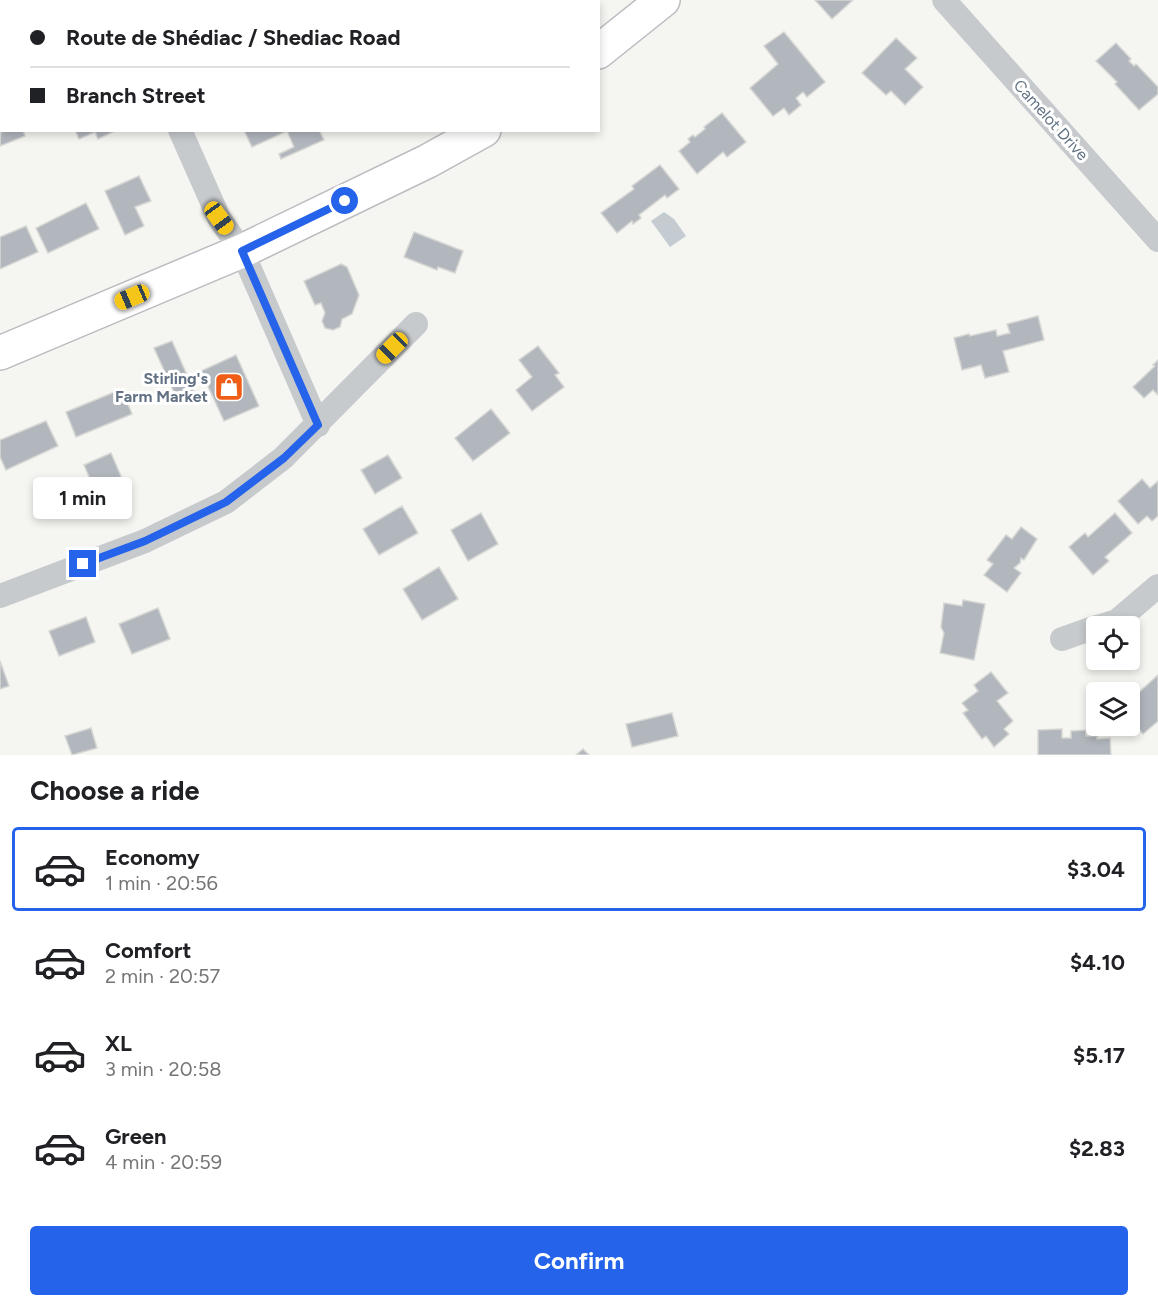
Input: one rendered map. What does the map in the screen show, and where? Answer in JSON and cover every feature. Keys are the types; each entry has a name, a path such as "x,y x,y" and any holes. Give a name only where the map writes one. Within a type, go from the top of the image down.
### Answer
{"main road":[{"path":"600,50 663,0"},
{"path":"0,353 242,251 428,161 480,132"}],"street":[{"name":"Camelot Drive","path":"944,0 1158,240"},
{"path":"181,132 219,218 242,251 318,425"},
{"path":"0,596 145,541 226,502 284,458 416,324"},
{"path":"1124,616 1158,586"},
{"path":"1062,639 1086,631"}],"shaded area":[{"path":"664,212 674,219 686,236 670,247 651,221"}],"building":[{"path":"815,0 853,0 832,19"},
{"path":"784,32 825,82 807,97 803,92 796,98 801,105 789,115 784,108 773,116 750,88 778,64 764,46"},
{"path":"896,38 917,58 905,69 923,87 905,105 891,91 886,95 862,73"},
{"path":"1116,43 1131,59 1129,61 1134,66 1136,64 1158,87 1158,94 1139,110 1115,84 1117,82 1096,61"},
{"path":"722,113 746,142 727,157 723,152 697,174 679,151 690,142 688,139 693,135 695,137"},
{"path":"1,132 24,132 25,136 0,146"},
{"path":"76,132 95,132 79,139"},
{"path":"95,132 113,132 98,139"},
{"path":"245,132 285,132 252,147"},
{"path":"287,132 320,132 324,140 281,159 279,154 294,147"},
{"path":"660,165 679,189 667,198 665,195 639,215 641,218 633,224 632,221 617,233 601,213 634,189 632,186"},
{"path":"139,176 151,201 135,207 144,226 125,235 105,191"},
{"path":"86,203 99,229 48,253 36,228"},
{"path":"26,226 38,252 0,269 0,237"},
{"path":"414,232 463,251 455,273 438,267 437,270 404,257"},
{"path":"341,264 347,267 359,295 352,314 342,319 340,327 333,330 325,328 322,321 325,313 321,303 315,305 304,281"},
{"path":"1038,316 1044,340 1003,351 1009,372 985,378 981,365 962,370 954,338 996,330 997,336 1010,333 1007,324"},
{"path":"172,341 194,391 177,399 154,348"},
{"path":"538,346 559,373 555,375 564,387 532,411 516,390 532,377 519,360"},
{"path":"236,355 259,406 224,421 201,371"},
{"path":"1158,360 1158,395 1153,390 1144,398 1133,387 1155,366 1153,365"},
{"path":"122,389 132,414 76,437 66,412"},
{"path":"491,409 510,433 473,461 455,438"},
{"path":"46,421 58,446 6,470 0,457 0,440"},
{"path":"111,453 124,483 97,495 84,465"},
{"path":"388,455 402,478 375,494 361,470"},
{"path":"1142,479 1150,488 1158,481 1158,516 1152,521 1147,516 1138,524 1118,501"},
{"path":"402,506 418,533 379,555 363,529"},
{"path":"481,513 498,544 468,561 451,530"},
{"path":"1115,513 1132,533 1105,557 1109,561 1093,575 1069,547 1085,533 1088,537"},
{"path":"1021,527 1037,539 1024,560 1021,558 1020,563 1014,568 1021,573 1007,592 984,575 993,564 987,560 1006,535 1012,539"},
{"path":"439,567 458,599 422,620 403,589"},
{"path":"963,600 985,604 974,660 940,653 944,633 941,627 944,603 962,606"},
{"path":"158,608 170,639 132,654 119,624"},
{"path":"86,617 95,642 59,656 49,631"},
{"path":"0,661 9,686 0,689"},
{"path":"991,672 1008,693 997,701 1013,721 1004,729 1009,734 994,747 986,736 982,739 963,713 968,710 962,703 978,691 974,685"},
{"path":"1158,675 1158,721 1143,734 1140,731 1140,691"},
{"path":"672,713 678,736 632,747 626,724"},
{"path":"91,728 97,748 72,755 65,736"},
{"path":"1062,729 1062,738 1071,738 1071,731 1086,730 1086,736 1097,736 1097,739 1110,738 1111,755 1038,755 1038,730"},
{"path":"583,749 589,755 576,755"}],"place":[{"name":"Stirling's Farm Market","path":"229,387"}],"route":[{"path":"83,564 145,541 226,502 284,458 318,425 242,251 345,201"}]}
